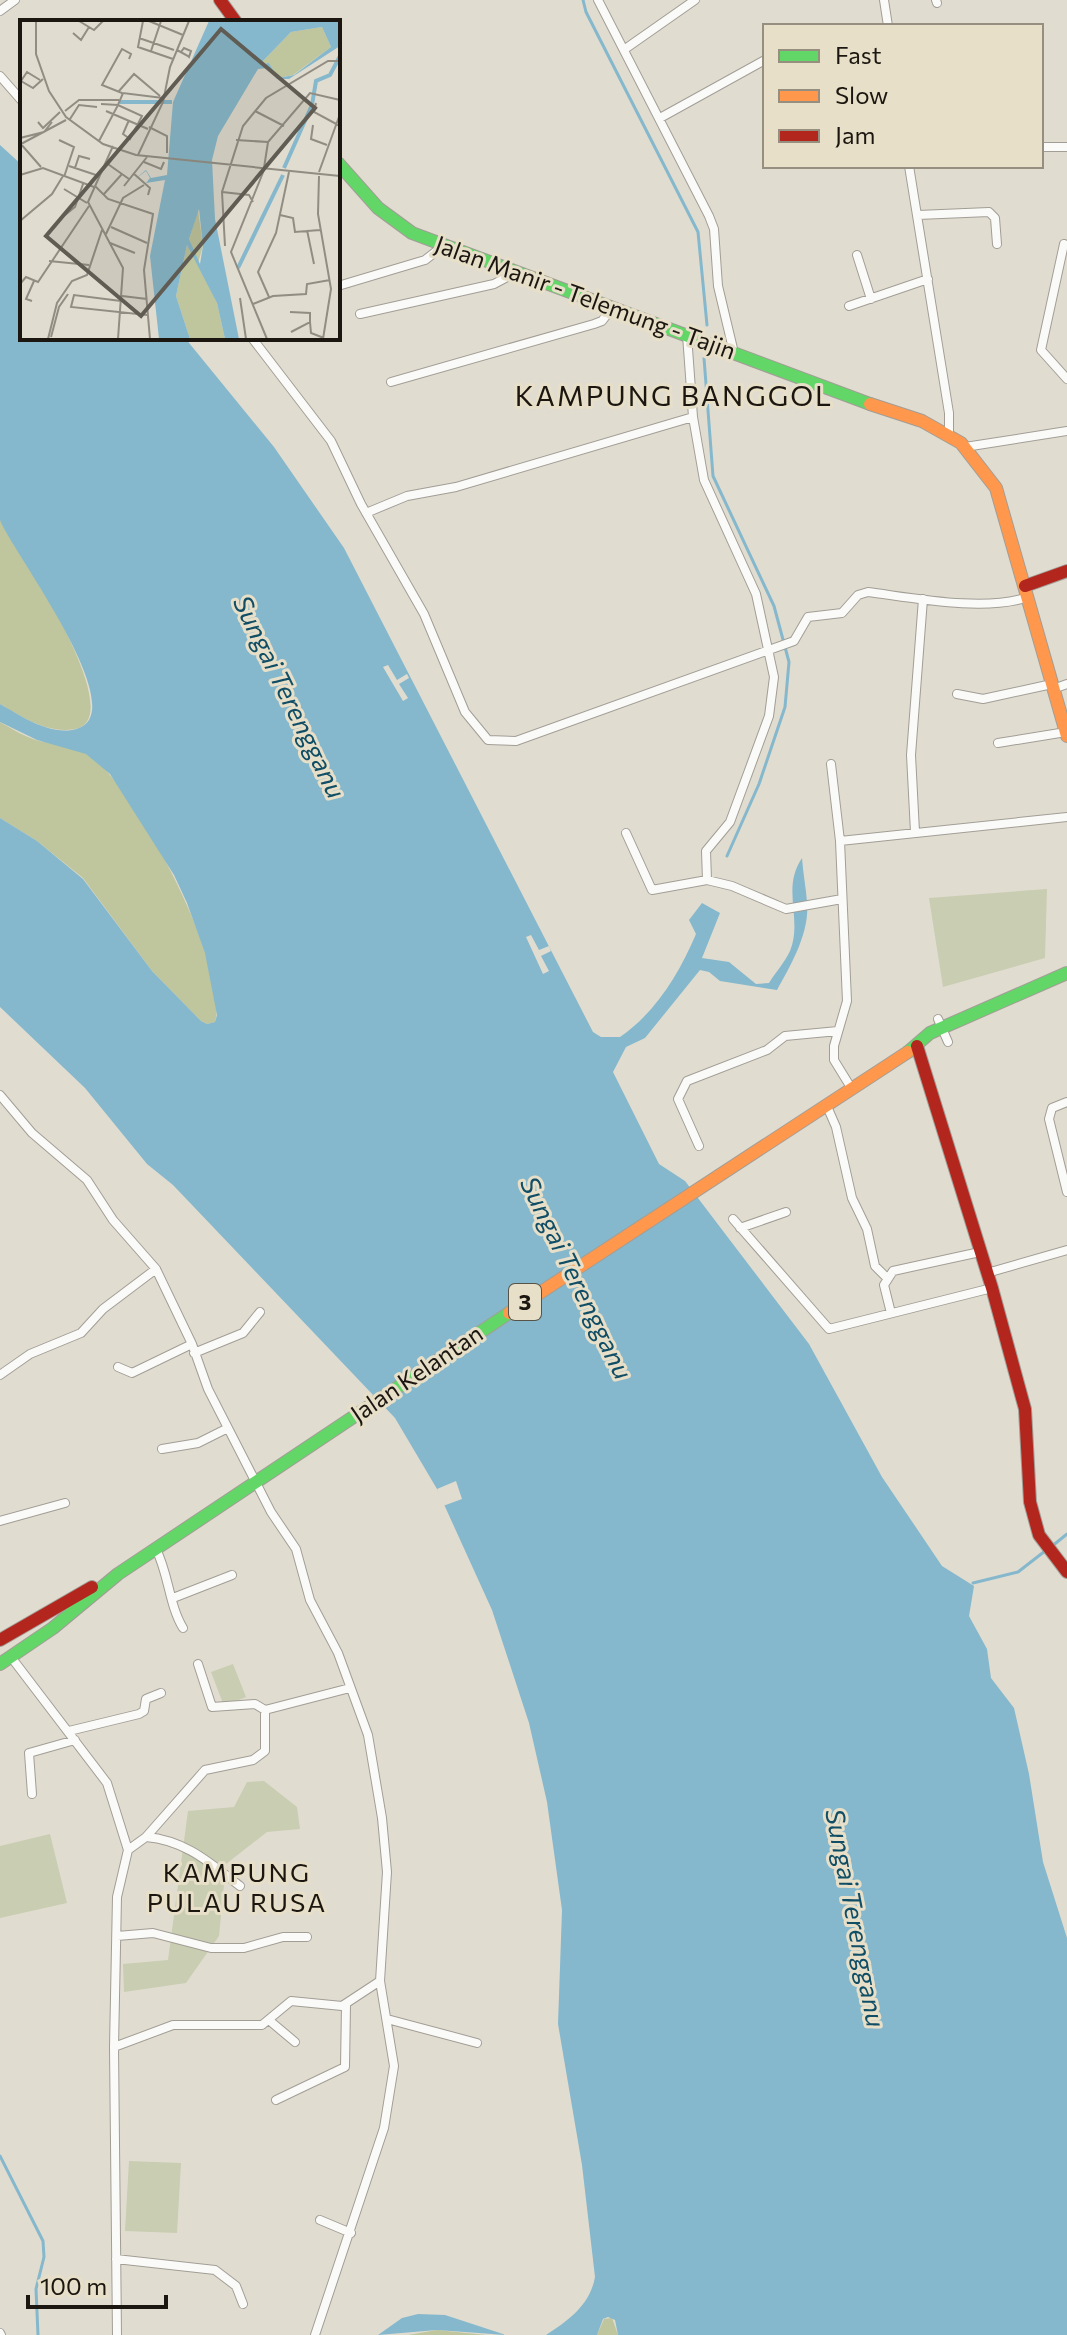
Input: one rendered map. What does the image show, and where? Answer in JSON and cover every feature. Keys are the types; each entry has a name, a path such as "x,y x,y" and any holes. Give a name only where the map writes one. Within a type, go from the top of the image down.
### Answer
{"main road":[{"path":"220,0 235,20"},
{"name":"Jalan Manir - Telemung - Tajin","path":"340,165 389,217 443,246 854,399 922,421 965,447 996,488 1066,734"},
{"path":"1026,592 1067,571"},
{"name":"Jalan Kelantan","path":"0,1642 118,1574 850,1086 944,1031 1067,971"},
{"name":"Jalan Kelantan","path":"944,1031 1067,985"},
{"path":"917,1046 992,1288 1025,1409 1030,1502 1039,1535 1063,1564"},
{"name":"Jalan Kelantan","path":"5,1660 53,1628 118,1574"},
{"path":"0,1642 49,1617 55,1620 53,1628"}],"street":[{"path":"0,11 15,0"},
{"path":"598,0 714,229 718,286 734,353"},
{"path":"625,49 695,0"},
{"path":"884,0 888,24"},
{"path":"660,118 763,61"},
{"path":"0,76 20,99"},
{"path":"1043,147 1067,147"},
{"path":"909,168 949,436"},
{"path":"918,215 989,212 995,218 997,244"},
{"path":"1064,244 1041,350 1067,379"},
{"path":"340,285 425,260 443,246"},
{"path":"857,255 871,299"},
{"path":"360,314 494,284 513,274"},
{"path":"849,306 928,279"},
{"path":"391,382 594,324 602,321 612,308"},
{"path":"687,335 693,417 704,480 756,594 771,648 774,677 769,716 730,822 706,851 707,880"},
{"path":"256,340 323,428 366,513 424,614 465,712 480,732 495,743 516,741 794,641 808,617 842,613 858,595 868,592 923,599 1013,602 1026,592"},
{"path":"366,513 407,496 456,487 693,417"},
{"path":"965,447 1067,431"},
{"path":"915,832 911,755 923,599"},
{"path":"957,694 983,699 1067,684"},
{"path":"998,743 1066,734"},
{"path":"831,764 840,841 847,1001 834,1060 850,1086"},
{"path":"840,841 1067,817"},
{"path":"626,833 652,890 707,880 732,886 786,909 842,899"},
{"path":"699,1146 678,1099 687,1081 767,1050 785,1036 838,1031"},
{"path":"0,1095 32,1133 87,1180 113,1220 156,1269 228,1428 296,1549 310,1600 338,1653 368,1735 382,1818 388,1891 380,1981 394,2066 384,2128 315,2335"},
{"path":"1067,1102 1052,1108 1049,1119 1067,1192"},
{"path":"826,1103 836,1127 852,1198 867,1229 875,1266 886,1277"},
{"path":"740,1228 786,1212"},
{"path":"733,1219 772,1259 824,1326 834,1328 992,1288"},
{"path":"987,1273 1067,1250"},
{"path":"891,1313 884,1285 886,1277 901,1268 980,1252"},
{"path":"0,1375 30,1354 81,1333 103,1309 156,1269"},
{"path":"118,1367 132,1373 193,1348 243,1333 260,1312"},
{"path":"162,1449 198,1443 228,1428"},
{"path":"0,1521 65,1503"},
{"path":"156,1549 167,1571 175,1615 183,1628"},
{"path":"173,1598 232,1575"},
{"path":"5,1660 69,1731 107,1783 128,1850 117,1897 114,2047 117,2335"},
{"path":"198,1664 212,1707 255,1704 265,1710 350,1688"},
{"path":"69,1731 139,1714 144,1711 146,1699 161,1693"},
{"path":"128,1850 146,1837 205,1770 253,1760 265,1751 265,1710"},
{"path":"32,1794 29,1753 75,1740"},
{"path":"146,1837 164,1839 192,1849 240,1886"},
{"path":"117,1936 153,1933 211,1948 244,1948 283,1937 307,1937"},
{"path":"114,2047 173,2025 262,2025 291,2001 346,2005 380,1981"},
{"path":"276,2100 345,2067 346,2005"},
{"path":"387,2019 477,2043"},
{"path":"270,2021 295,2042"},
{"path":"320,2220 351,2233"},
{"path":"116,2259 215,2270 236,2286 243,2304"}],"green space":[{"path":"0,519 46,594 81,665 90,695 89,718 75,729 45,727 0,704"},
{"path":"0,722 34,739 86,753 106,770 128,799 152,836 194,921 216,996 215,1022 207,1024 201,1021 152,971 83,878 37,841 0,818"},
{"path":"1047,889 1045,958 943,987 929,898"},
{"path":"233,1664 246,1697 224,1706 211,1672"},
{"path":"264,1781 297,1807 300,1829 267,1832 226,1864 219,1936 186,1983 124,1992 123,1964 168,1960 188,1811 234,1807 247,1782"},
{"path":"50,1834 67,1903 0,1918 0,1846"},
{"path":"129,2161 181,2163 177,2233 125,2231"},
{"path":"612,2318 618,2335 597,2335 604,2319"},
{"path":"437,2330 486,2335 408,2335"}],"water":[{"name":"Sungai Terengganu","path":"0,145 20,163 20,340 187,340 274,447 344,548 593,1032 601,1037 620,1037 645,1016 674,978 689,949 696,934 689,920 702,903 720,913 702,958 729,962 756,984 769,983 790,951 794,927 793,881 802,858 806,925 777,990 720,981 709,972 700,970 645,1038 626,1047 613,1072 659,1164 685,1181 809,1344 882,1477 942,1566 974,1586 969,1616 987,1649 991,1678 1014,1708 1029,1774 1043,1862 1067,1938 1067,2335 618,2335 615,2320 608,2317 603,2319 597,2335 546,2335 583,2304 595,2277 582,2165 558,2024 562,1910 547,1802 529,1723 492,1610 437,1489 395,1418 173,1185 147,1164 85,1088 0,1007 0,818 37,841 83,879 152,971 201,1021 207,1024 215,1022 217,1015 205,953 187,903 174,875 110,774 86,754 37,740 0,722 0,704 38,724 59,730 79,728 91,714 90,691 80,661 0,520"},
{"path":"418,2314 445,2315 506,2335 437,2330 378,2335 402,2318"}],"pier":[{"path":"388,665 397,680 407,674 409,678 399,684 408,698 403,701 383,667"},
{"path":"531,935 539,950 549,946 551,951 541,956 549,971 543,974 526,937"},
{"path":"456,1481 462,1499 443,1506 437,1489"}],"waterway":[{"path":"583,0 586,12 698,232 707,325"},
{"path":"704,358 713,476 774,606 789,662 785,707 759,784 727,856"},
{"path":"1051,1547 1067,1534"},
{"path":"973,1583 1018,1572 1045,1551"},
{"path":"0,2156 43,2241 44,2257 36,2289 38,2335"}],"traffic: fast":[{"path":"340,165 378,208 412,233 870,404"},
{"path":"908,1052 930,1033 1067,973"},
{"path":"0,1664 53,1628 118,1574 509,1313"}],"traffic: slow":[{"path":"870,404 922,421 961,443 996,488 1067,736"},
{"path":"509,1313 908,1052"}],"traffic: jam":[{"path":"220,0 235,20"},
{"path":"1025,586 1067,571"},
{"path":"917,1046 992,1288 1025,1409 1030,1502 1039,1535 1067,1572"},
{"path":"0,1640 92,1587"}],"district":[{"name":"KAMPUNG BANGGOL","path":"674,396"},
{"name":"KAMPUNG PULAU RUSA","path":"237,1888"}]}
